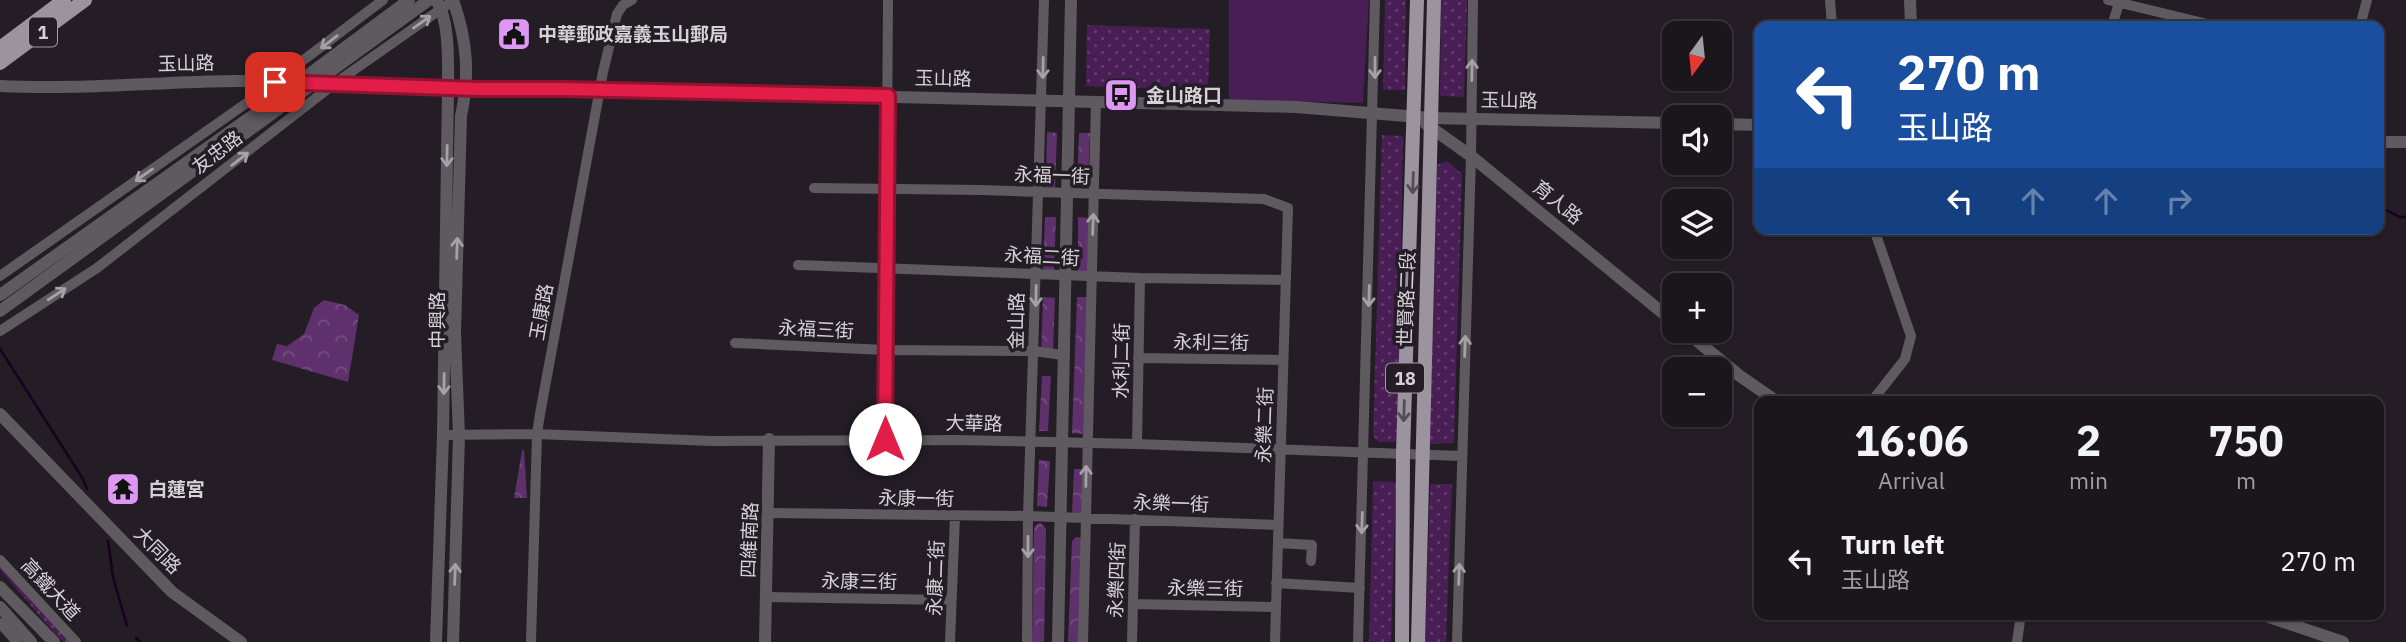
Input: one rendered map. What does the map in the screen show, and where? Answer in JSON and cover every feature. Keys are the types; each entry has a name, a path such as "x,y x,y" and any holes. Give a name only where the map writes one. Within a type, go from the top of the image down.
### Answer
{"main road":[{"name":"1","path":"0,48 64,0"},
{"name":"1","path":"0,64 85,0"},
{"name":"世賢路二段","path":"1402,642 1402,454 1418,0"},
{"name":"世賢路二段","path":"1418,642 1434,0"}],"street":[{"name":"友忠路","path":"0,276 275,82 383,0"},
{"name":"友忠路","path":"0,295 299,82 409,0"},
{"name":"友忠路","path":"0,311 429,0"},
{"name":"友忠路","path":"0,331 97,268 439,4 453,0"},
{"name":"中興路","path":"453,0 463,31 467,89 461,116 455,320 459,436 453,642"},
{"name":"玉康路","path":"531,642 537,434 600,90 617,14 623,5 632,0"},
{"path":"885,439 888,0"},
{"name":"金山路","path":"1027,642 1028,516 1044,0"},
{"path":"1058,642 1071,0"},
{"name":"世賢路二段","path":"1358,642 1375,0"},
{"path":"1457,642 1473,0"},
{"path":"1830,0 1832,21"},
{"path":"1910,0 1911,21"},
{"path":"2108,0 2197,21"},
{"path":"2361,21 2367,0"},
{"path":"2114,21 2120,1"},
{"name":"中興路","path":"436,642 443,435 448,88 447,53 439,4"},
{"name":"玉山路","path":"0,86 299,82 467,89 1068,100 1296,107 1415,115"},
{"path":"1083,642 1096,102"},
{"name":"育人路","path":"1415,115 1431,123 1662,312"},
{"name":"玉山路","path":"1431,123 1471,119 1662,123"},
{"path":"1732,124 1754,125"},
{"path":"2384,142 2406,142"},
{"name":"永福一街","path":"814,188 1264,199 1288,208"},
{"name":"永樂二街","path":"1275,642 1288,208"},
{"path":"1876,235 1911,336 1905,359 1876,396"},
{"name":"永福二街","path":"798,265 1285,281"},
{"name":"水利二街","path":"1137,444 1140,278"},
{"name":"永福三街","path":"735,343 1034,351 1063,355"},
{"path":"1700,343 1769,396"},
{"name":"永利三街","path":"1138,358 1283,360"},
{"name":"大同路","path":"0,414 172,592 241,642"},
{"name":"大華路","path":"443,435 537,434 711,440 885,439 1137,444 1461,456"},
{"name":"四維南路","path":"765,642 770,513 769,439"},
{"name":"永康一街","path":"770,513 1061,517"},
{"name":"永康二街","path":"950,642 955,516"},
{"name":"永樂一街","path":"1061,517 1278,525"},
{"name":"永樂四街","path":"1132,642 1135,519"},
{"path":"1278,543 1312,545 1311,561"},
{"name":"高鐵大道","path":"0,560 76,642"},
{"path":"0,578 56,641"},
{"path":"1276,583 1360,588"},
{"path":"0,587 56,641"},
{"name":"永康三街","path":"766,597 950,600"},
{"name":"永樂三街","path":"1133,604 1276,607"},
{"path":"0,607 31,642"},
{"path":"0,614 20,642"},
{"path":"2017,642 2020,620"},
{"path":"2278,620 2343,642"},
{"path":"0,623 20,642"}],"shaded area":[{"path":"1229,0 1369,0 1363,103 1229,100"},
{"path":"1385,0 1406,0 1405,90 1383,90"},
{"path":"1441,0 1467,0 1464,97 1440,96"},
{"path":"1087,25 1210,29 1208,91 1086,86"},
{"path":"1382,135 1403,136 1398,442 1379,442 1373,436"},
{"path":"1447,161 1462,174 1454,443 1429,444 1437,165"},
{"path":"1373,481 1396,482 1391,642 1369,642"},
{"path":"1430,484 1452,484 1446,642 1425,642"},
{"path":"0,564 72,642 64,642 59,638 0,570"}],"green space":[{"path":"1047,132 1057,133 1055,188 1046,187"},
{"path":"1079,133 1090,133 1088,187 1077,186"},
{"path":"1045,217 1056,217 1054,271 1043,270"},
{"path":"1078,217 1089,218 1087,274 1078,273"},
{"path":"1043,297 1055,298 1053,352 1041,352"},
{"path":"1077,297 1087,297 1083,434 1072,433"},
{"path":"324,300 345,305 359,315 348,382 272,360 277,344 287,346 304,334 314,308"},
{"path":"1042,376 1051,376 1048,431 1039,431"},
{"path":"524,449 527,498 514,498 522,451"},
{"path":"1039,460 1050,461 1047,507 1037,506"},
{"path":"1074,469 1084,469 1082,515 1072,514"},
{"path":"1041,523 1046,529 1044,642 1032,642 1034,528"},
{"path":"1076,537 1082,538 1080,642 1068,642 1072,541"}],"waterway":[{"path":"2384,209 2406,217"},
{"path":"0,349 87,489"},
{"path":"108,541 113,577 127,626"},
{"path":"136,638 140,642"}],"place":[{"name":"中華郵政嘉義玉山郵局","path":"514,34"},
{"name":"金山路口","path":"1121,95"},
{"name":"白蓮宮","path":"123,489"}],"route":[{"path":"275,82 366,83 479,89 888,96 885,439"}]}
